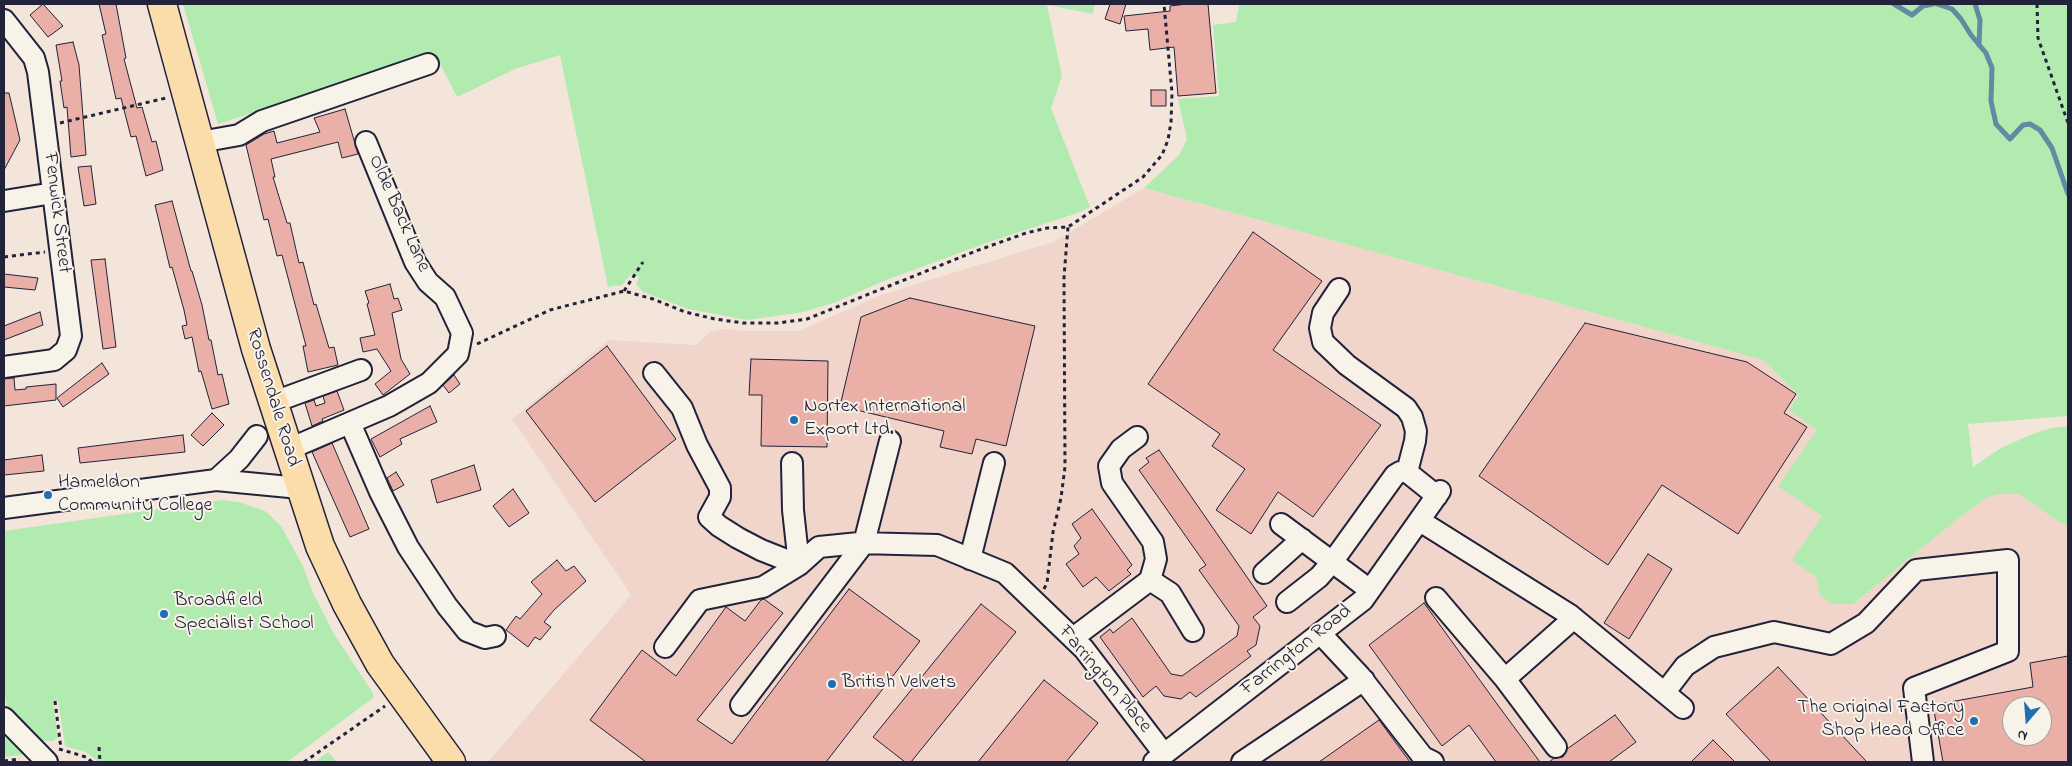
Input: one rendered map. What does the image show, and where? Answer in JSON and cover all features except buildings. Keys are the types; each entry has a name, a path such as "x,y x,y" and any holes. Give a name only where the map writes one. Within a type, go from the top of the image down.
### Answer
{"highway":[{"name":"Rossendale Road","path":"162,4 256,349 320,546 347,604 380,664 451,762"}],"street":[{"name":"Fenwick Street","path":"4,20 34,58 38,72 71,336 66,350 54,360 4,367"},
{"path":"200,142 239,135 262,121 428,64"},
{"name":"Olde Back Lane","path":"366,142 415,262 428,282 445,296 462,333 459,348"},
{"path":"4,201 53,193"},
{"path":"1287,602 1319,577 1333,561 1395,475 1400,472 1407,472 1415,442 1416,430 1412,417 1406,408 1348,364 1323,342 1320,328 1323,313 1339,289"},
{"path":"288,449 389,406 429,383 458,354 459,348"},
{"path":"274,402 361,370"},
{"path":"654,373 682,408 697,445 720,488 720,497 709,517 738,538 761,550 799,565 793,510 792,463"},
{"path":"350,423 380,492 405,541 447,606 467,631 485,638 495,636"},
{"path":"216,480 239,459 257,436"},
{"path":"1073,638 1150,580 1156,559 1153,542 1112,483 1109,466 1121,449 1137,438"},
{"path":"741,706 864,543 890,441"},
{"path":"970,559 994,463"},
{"name":"Farrington Road","path":"1159,758 1362,600 1439,494 1407,472"},
{"path":"4,508 216,480 300,488"},
{"path":"1420,521 1574,618 1683,708"},
{"path":"1281,524 1370,590"},
{"path":"1264,573 1302,539"},
{"name":"Farrington Place","path":"665,647 700,600 763,587 799,565 819,547 864,543 937,545 1005,573 1073,638 1084,649 1159,758"},
{"path":"1665,692 1685,666 1714,647 1774,632 1831,644 1866,623 1916,570 2008,560 2008,651 1914,688 1924,762"},
{"path":"1150,580 1170,593 1193,631"},
{"path":"1436,598 1505,679 1556,747"},
{"path":"1505,679 1574,618"},
{"path":"1320,633 1364,680 1423,757 1433,762"},
{"path":"1242,762 1364,680"},
{"path":"4,720 53,753"}],"path":[{"path":"459,348 479,343 550,310 624,291 653,299 685,312 714,319 743,323 778,323 808,319 931,267 1026,233 1047,228 1068,227 1143,176 1162,156 1168,140 1172,103 1164,4"},
{"path":"2037,4 2038,38 2068,123"},
{"path":"45,127 186,93"},
{"path":"1037,604 1047,583 1053,532 1061,498 1065,468 1064,277 1068,227"},
{"path":"4,257 60,250"},
{"path":"624,291 643,262"},
{"path":"304,762 402,694"},
{"path":"55,701 53,753 86,756 92,762"},
{"path":"99,747 100,762"}],"shaded area":[{"path":"1144,188 1849,384 1822,516 1816,577 1820,595 1853,604 1959,518 1986,498 1998,494 2019,494 2059,522 2068,525 2068,762 488,762 631,595 512,419 608,340 696,345 710,332 722,329 798,331 881,295 1053,242"}],"green space":[{"path":"183,4 1095,4 1093,14 1047,5 1062,76 1051,108 1090,207 1078,213 992,241 886,280 836,302 804,312 747,320 688,309 643,292 636,284 639,277 631,274 622,285 608,287 560,55 515,69 457,97 435,54 218,124"},
{"path":"1239,4 2068,4 2068,416 1968,424 1973,467 2001,448 2030,435 2051,428 2068,426 2068,525 2059,522 2019,494 1998,494 1986,498 1853,604 1832,604 1820,595 1816,577 1792,560 1822,516 1778,486 1817,430 1789,410 1799,395 1763,360 1144,188 1179,155 1187,139 1178,99 1219,96 1213,25 1236,22"},
{"name":"Broadfield Specialist School","path":"222,500 239,502 265,511 281,526 303,566 313,593 334,634 373,693 373,698 287,762 99,762 86,752 65,746 58,700 53,701 58,738 53,741 38,741 7,708 4,688 4,531"},
{"path":"7,729 29,754 4,757 4,732"},
{"path":"328,752 337,762 314,762"}],"waterway":[{"path":"1894,4 1912,15 1923,6 1933,4"},
{"path":"1937,4 1952,9 1986,53 1992,68 1991,101 1996,124 2010,139 2023,125 2030,124 2040,130 2052,148 2068,194"},
{"path":"1975,4 1980,20 1979,45"}],"place":[{"name":"Nortex International Export Ltd.","path":"794,420"},
{"name":"Hameldon Community College","path":"48,495"},
{"name":"Broadfield Specialist School","path":"164,614"},
{"name":"British Velvets","path":"832,684"},
{"name":"The Original Factory Shop Head Office","path":"1974,721"}]}
